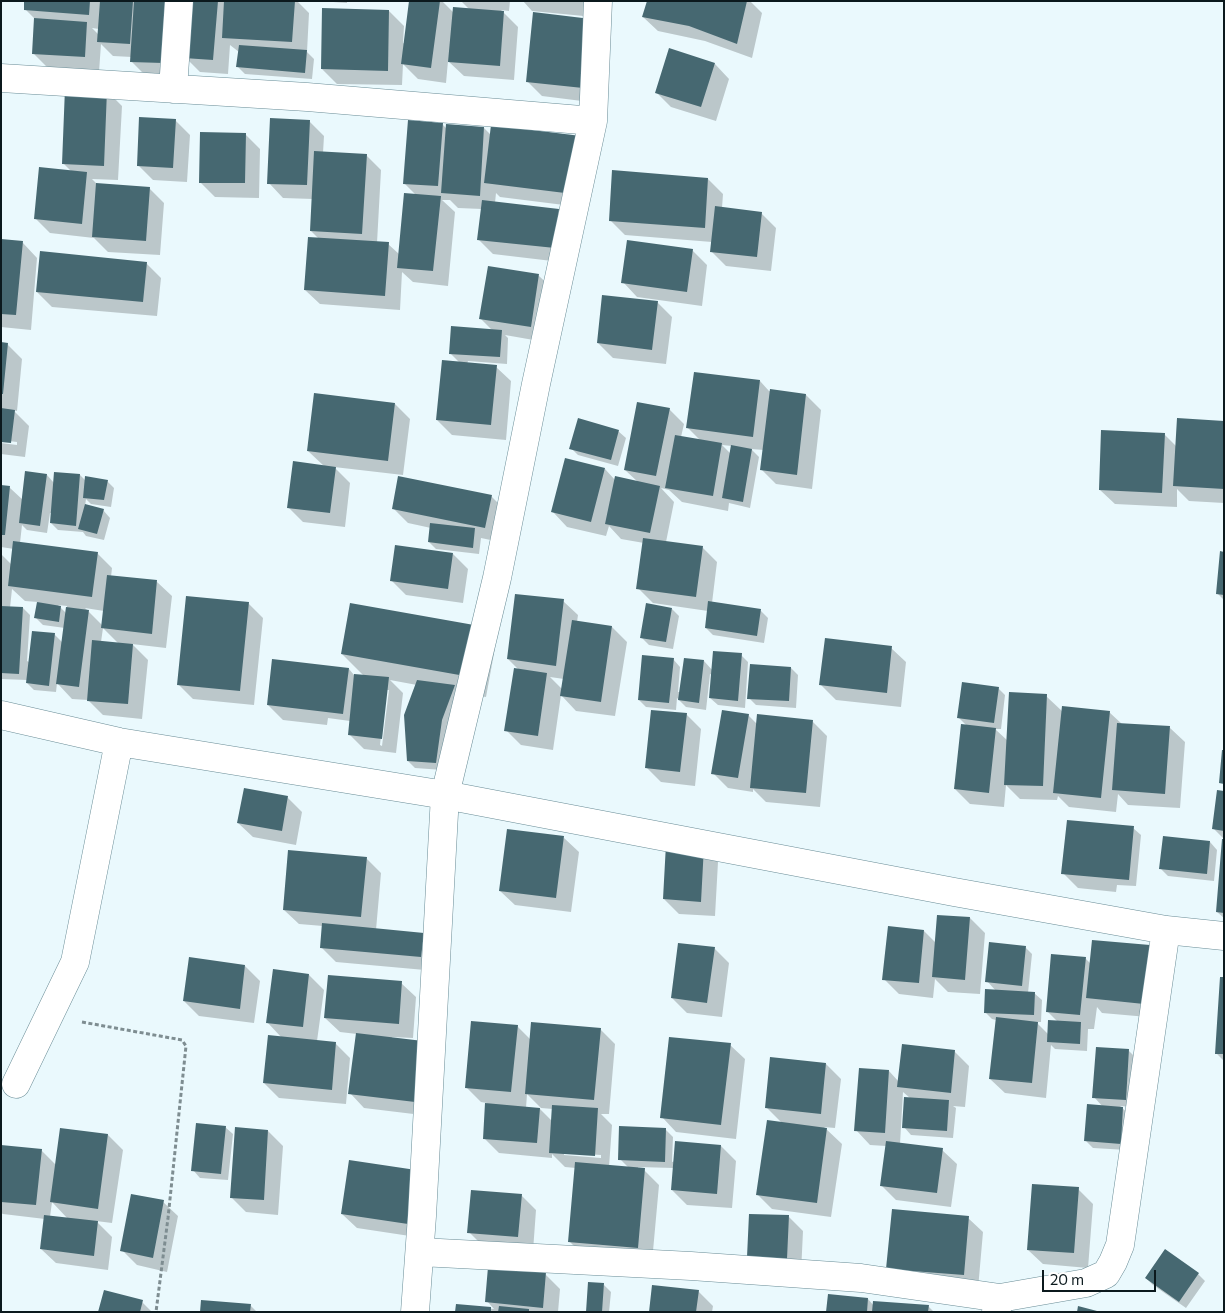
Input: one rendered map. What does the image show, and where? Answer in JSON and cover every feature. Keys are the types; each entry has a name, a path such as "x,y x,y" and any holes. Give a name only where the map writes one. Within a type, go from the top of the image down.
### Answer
{"street":[{"path":"173,89 179,1"},
{"path":"415,1312 420,1252 445,795 498,578 538,375 593,121 598,1"},
{"path":"1,78 307,97 593,121"},
{"path":"1,715 119,742 445,795 954,892 1166,930 1224,936"},
{"path":"16,1084 47,1016 75,962 119,742"},
{"path":"420,1252 691,1266 861,1278 998,1305 1086,1283 1106,1274 1120,1245 1166,930"}],"path":[{"path":"47,1016 182,1040 186,1046 156,1312"}],"building":[{"path":"24,1 90,1 89,15 24,10"},
{"path":"100,1 133,1 130,44 97,42"},
{"path":"134,1 167,1 163,63 130,62"},
{"path":"189,1 218,1 213,60 184,58"},
{"path":"224,1 295,1 292,42 222,38"},
{"path":"409,1 440,1 431,68 401,64"},
{"path":"647,1 747,1 737,44 689,26 642,17"},
{"path":"453,7 504,11 500,66 448,62"},
{"path":"322,8 389,10 388,71 321,69"},
{"path":"533,12 591,19 583,88 526,82"},
{"path":"34,18 87,22 85,57 32,54"},
{"path":"239,45 307,50 305,73 236,67"},
{"path":"669,48 715,63 701,107 655,93"},
{"path":"65,88 107,90 104,166 62,164"},
{"path":"139,117 176,119 173,168 137,166"},
{"path":"270,118 310,120 307,185 267,184"},
{"path":"408,120 443,123 438,186 403,184"},
{"path":"446,124 484,127 480,196 441,193"},
{"path":"491,125 581,136 573,194 484,183"},
{"path":"200,132 246,133 245,183 199,183"},
{"path":"314,151 367,154 362,234 310,231"},
{"path":"39,167 87,172 82,224 34,219"},
{"path":"612,170 708,178 705,228 609,221"},
{"path":"96,183 150,187 146,241 92,237"},
{"path":"404,193 441,196 433,271 397,268"},
{"path":"482,200 559,209 555,248 477,240"},
{"path":"715,206 762,212 757,257 710,252"},
{"path":"308,237 389,242 385,296 304,290"},
{"path":"1,239 23,241 16,315 1,314"},
{"path":"627,240 693,249 687,292 621,283"},
{"path":"40,251 147,262 143,302 36,292"},
{"path":"488,266 539,274 531,327 479,319"},
{"path":"602,295 658,301 652,350 597,343"},
{"path":"451,326 502,330 500,357 449,354"},
{"path":"1,342 8,343 3,394 1,394"},
{"path":"442,360 497,365 491,425 436,420"},
{"path":"694,372 760,380 753,437 686,428"},
{"path":"770,389 806,394 797,475 760,470"},
{"path":"314,393 395,403 388,461 307,451"},
{"path":"637,402 670,408 656,476 624,470"},
{"path":"1,408 15,410 11,443 1,442"},
{"path":"578,418 619,430 611,460 569,449"},
{"path":"1177,418 1224,421 1224,489 1173,486"},
{"path":"1101,430 1165,433 1162,493 1099,490"},
{"path":"675,435 722,443 713,496 665,488"},
{"path":"731,445 752,449 743,502 722,498"},
{"path":"565,458 605,468 591,522 551,512"},
{"path":"293,461 336,467 330,513 287,508"},
{"path":"25,471 47,474 40,526 19,523"},
{"path":"54,472 80,474 76,526 50,523"},
{"path":"85,476 108,480 104,500 83,498"},
{"path":"398,476 492,495 485,528 392,509"},
{"path":"615,476 660,486 650,533 605,524"},
{"path":"1,485 10,486 5,535 1,535"},
{"path":"85,504 104,509 97,534 78,529"},
{"path":"430,523 475,528 473,548 428,542"},
{"path":"643,538 703,546 696,597 636,589"},
{"path":"13,541 98,552 92,597 8,586"},
{"path":"395,545 453,553 448,589 390,581"},
{"path":"1220,551 1224,552 1224,595 1216,594"},
{"path":"107,575 157,580 152,634 101,628"},
{"path":"515,594 564,599 556,666 507,659"},
{"path":"186,596 249,602 240,691 177,685"},
{"path":"708,601 761,609 757,636 705,628"},
{"path":"37,602 61,606 59,622 34,618"},
{"path":"350,603 474,625 465,676 341,654"},
{"path":"646,603 672,608 666,642 640,638"},
{"path":"1,606 23,607 19,674 1,673"},
{"path":"66,607 89,610 79,687 56,684"},
{"path":"572,620 612,626 601,702 560,696"},
{"path":"32,631 55,633 49,686 26,683"},
{"path":"825,638 892,646 887,693 819,685"},
{"path":"92,640 133,644 128,704 87,701"},
{"path":"713,651 742,653 738,701 709,698"},
{"path":"642,655 674,658 669,703 638,700"},
{"path":"684,658 704,660 699,703 678,700"},
{"path":"272,659 349,668 343,714 267,705"},
{"path":"750,664 791,667 789,701 747,699"},
{"path":"514,668 547,673 538,736 504,731"},
{"path":"354,674 389,677 382,739 348,735"},
{"path":"417,680 455,685 442,720 436,763 407,761 404,715"},
{"path":"962,682 999,687 994,723 957,718"},
{"path":"1009,692 1047,694 1043,786 1004,785"},
{"path":"1062,706 1110,711 1101,798 1053,793"},
{"path":"651,710 687,713 680,772 645,768"},
{"path":"722,710 749,714 738,778 711,774"},
{"path":"757,714 813,720 806,793 750,788"},
{"path":"1117,723 1170,726 1165,794 1112,790"},
{"path":"961,724 996,728 989,793 954,789"},
{"path":"1222,750 1224,750 1224,784 1219,783"},
{"path":"244,788 288,796 282,831 237,823"},
{"path":"1217,790 1224,791 1224,831 1212,829"},
{"path":"1067,820 1134,826 1129,880 1061,874"},
{"path":"507,829 564,836 556,898 499,891"},
{"path":"1163,836 1210,841 1207,874 1159,869"},
{"path":"1222,839 1224,839 1224,913 1216,912"},
{"path":"666,844 704,846 701,902 663,899"},
{"path":"288,850 367,857 361,917 283,910"},
{"path":"937,915 970,917 965,980 932,977"},
{"path":"322,923 424,933 421,957 320,948"},
{"path":"888,926 924,930 919,983 882,980"},
{"path":"1092,940 1150,945 1144,1004 1086,998"},
{"path":"989,942 1026,946 1022,986 985,982"},
{"path":"678,943 715,947 707,1003 671,998"},
{"path":"1051,954 1086,957 1080,1015 1046,1012"},
{"path":"189,957 245,965 240,1009 183,1001"},
{"path":"273,969 309,974 303,1027 266,1023"},
{"path":"328,975 402,981 399,1024 324,1018"},
{"path":"1220,977 1224,977 1224,1054 1215,1054"},
{"path":"985,989 1035,992 1034,1015 984,1013"},
{"path":"996,1017 1038,1022 1032,1083 989,1079"},
{"path":"1048,1020 1081,1022 1080,1044 1047,1042"},
{"path":"471,1021 518,1025 511,1092 465,1088"},
{"path":"531,1022 601,1028 594,1100 525,1094"},
{"path":"356,1033 423,1041 415,1102 348,1094"},
{"path":"268,1035 336,1042 332,1090 263,1083"},
{"path":"669,1037 731,1043 721,1125 660,1118"},
{"path":"902,1044 955,1050 951,1093 897,1087"},
{"path":"1096,1047 1129,1049 1126,1100 1092,1098"},
{"path":"770,1057 826,1063 821,1114 765,1108"},
{"path":"859,1068 889,1070 885,1133 854,1131"},
{"path":"904,1097 949,1100 947,1131 902,1128"},
{"path":"485,1103 540,1108 537,1143 483,1139"},
{"path":"1087,1104 1123,1107 1121,1144 1084,1141"},
{"path":"552,1105 598,1108 595,1156 549,1153"},
{"path":"767,1120 827,1128 817,1203 756,1195"},
{"path":"196,1123 226,1126 221,1174 191,1171"},
{"path":"619,1126 666,1128 665,1162 618,1160"},
{"path":"235,1127 268,1130 264,1200 230,1198"},
{"path":"60,1128 108,1134 98,1209 50,1202"},
{"path":"675,1141 721,1145 717,1194 671,1190"},
{"path":"886,1141 943,1148 937,1193 880,1186"},
{"path":"1,1145 42,1149 36,1205 1,1202"},
{"path":"349,1160 416,1170 408,1224 341,1214"},
{"path":"575,1162 645,1168 638,1248 568,1242"},
{"path":"1032,1184 1079,1187 1074,1253 1027,1250"},
{"path":"471,1190 522,1194 518,1237 467,1233"},
{"path":"131,1194 164,1200 153,1258 120,1251"},
{"path":"892,1209 969,1216 964,1275 886,1269"},
{"path":"749,1214 789,1215 787,1259 747,1257"},
{"path":"44,1215 98,1221 94,1256 40,1249"},
{"path":"1165,1249 1199,1273 1179,1302 1145,1278"},
{"path":"488,1267 546,1272 543,1308 485,1302"},
{"path":"588,1282 604,1283 602,1312 586,1312"},
{"path":"652,1285 699,1290 696,1312 649,1312"},
{"path":"104,1290 143,1300 140,1312 98,1312"},
{"path":"828,1294 868,1298 867,1312 826,1312"},
{"path":"201,1300 251,1304 250,1312 200,1312"},
{"path":"873,1301 929,1305 928,1312 872,1312"},
{"path":"456,1304 491,1307 491,1312 455,1312"},
{"path":"499,1306 529,1309 529,1312 498,1312"},
{"path":"1078,1306 1097,1311 1097,1312 1077,1312"}]}
